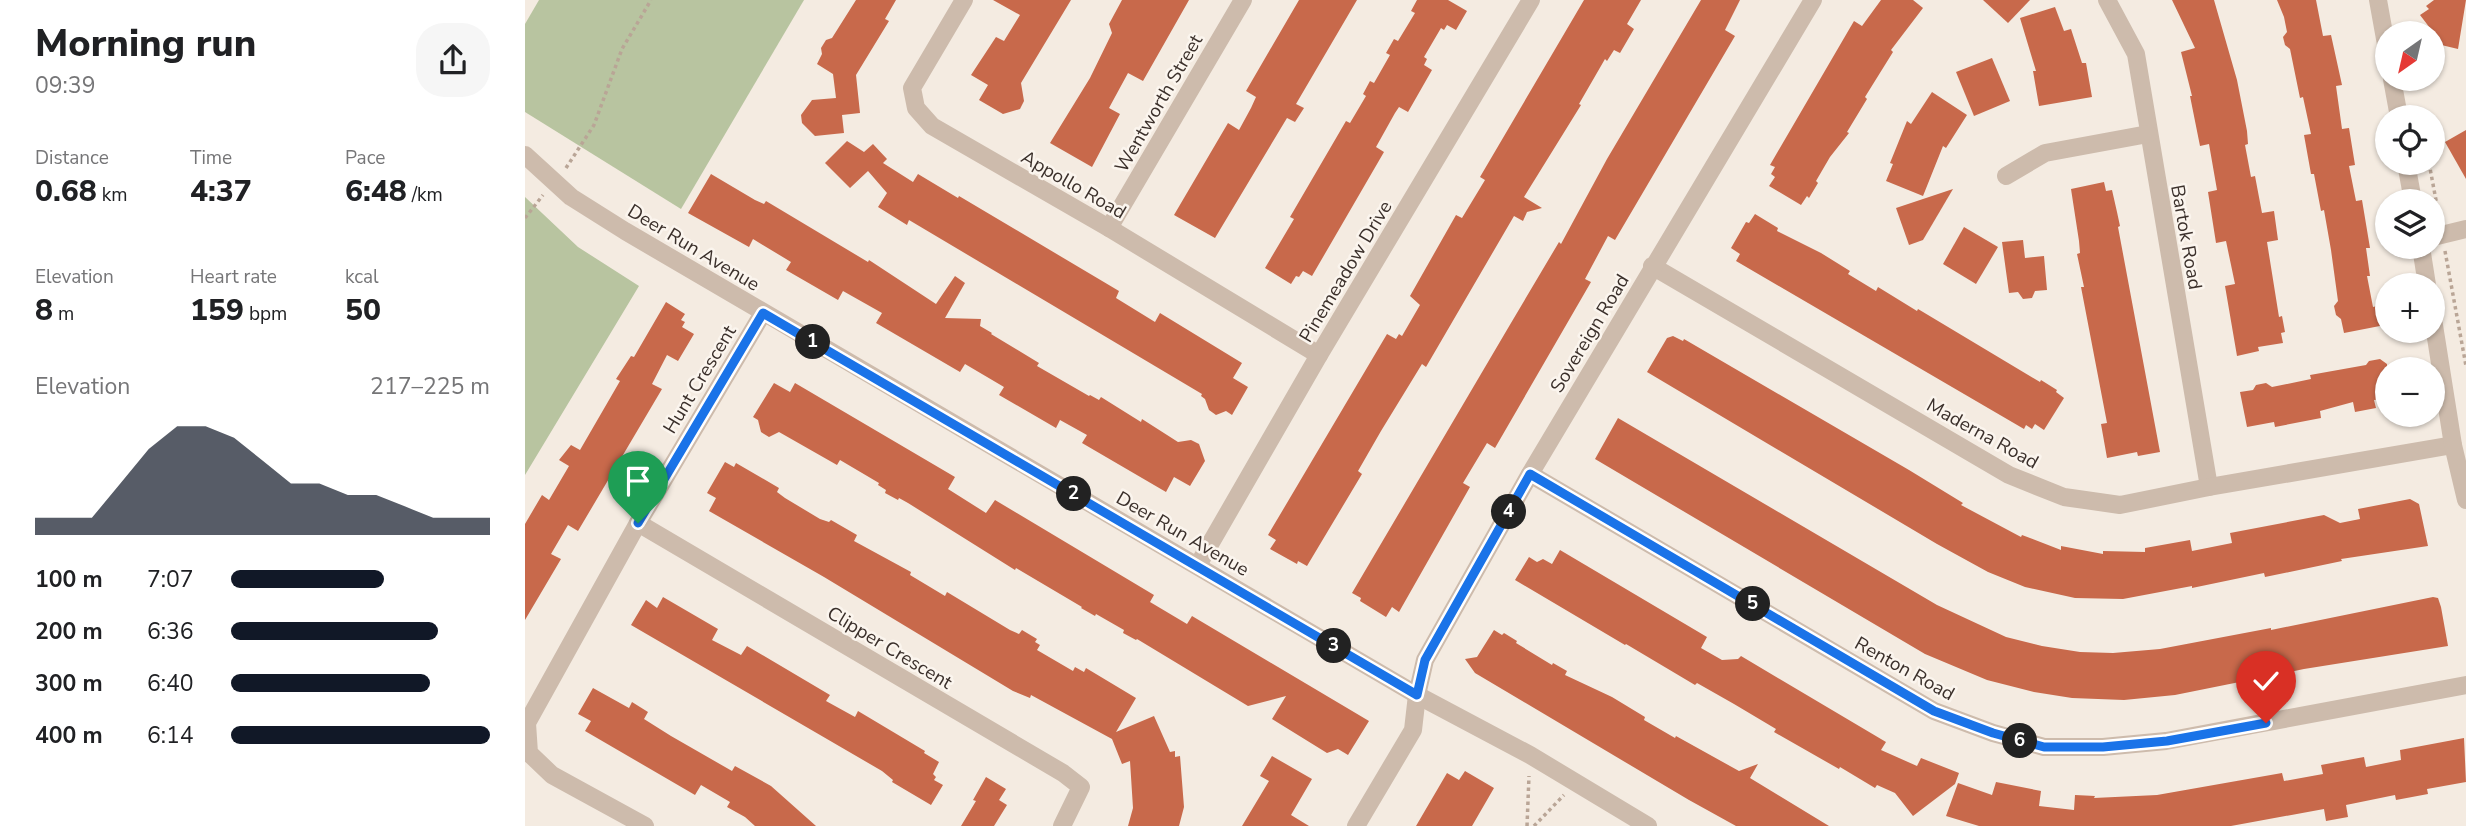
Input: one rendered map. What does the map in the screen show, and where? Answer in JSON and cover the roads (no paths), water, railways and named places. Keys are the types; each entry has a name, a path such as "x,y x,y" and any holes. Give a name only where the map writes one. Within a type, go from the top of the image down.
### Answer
{"street":[{"name":"Appollo Road","path":"964,0 912,88 916,108 932,126 1109,228 1319,355"},
{"name":"Wentworth Street","path":"1109,228 1243,0"},
{"name":"Pinemeadow Drive","path":"1198,565 1319,355 1531,0"},
{"name":"Sovereign Road","path":"1417,695 1425,660 1530,474 1813,0"},
{"name":"Bartok Road","path":"2108,0 2136,54 2209,487"},
{"path":"2378,0 2382,21"},
{"path":"2006,176 2045,153 2148,134"},
{"name":"Deer Run Avenue","path":"525,155 571,197 625,231 1417,695 1530,755 1648,826"},
{"path":"2445,234 2466,229"},
{"name":"Maderna Road","path":"1652,267 1997,468 2064,497 2120,505 2453,445"},
{"name":"Hunt Crescent","path":"645,826 552,775 529,753 527,723 638,523 763,313"},
{"path":"2437,343 2453,445 2466,500"},
{"name":"Renton Road","path":"1530,474 1934,711 1993,733 2044,747 2103,747 2167,741 2466,685"},
{"name":"Clipper Crescent","path":"638,523 1063,773 1081,787 1062,826"},
{"path":"1356,826 1413,730 1417,695"}]}
